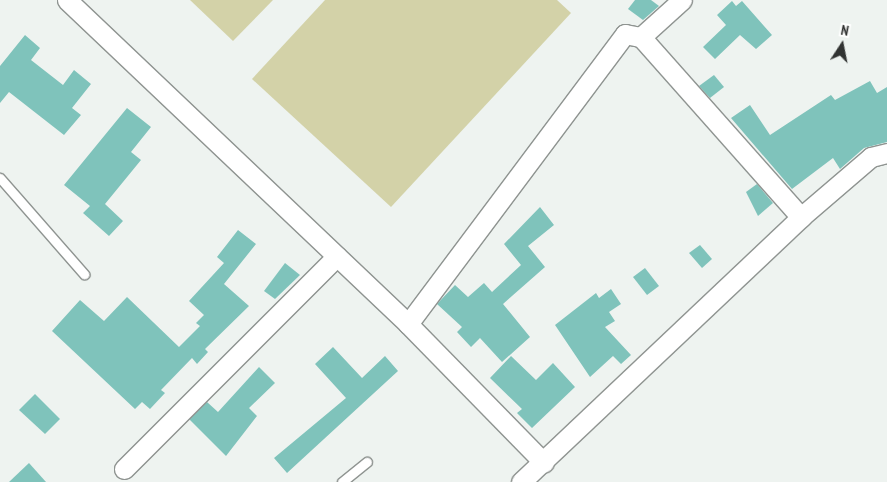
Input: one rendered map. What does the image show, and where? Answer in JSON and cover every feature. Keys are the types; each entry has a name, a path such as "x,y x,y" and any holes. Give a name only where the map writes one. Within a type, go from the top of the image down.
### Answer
{"street":[{"path":"67,0 408,324 544,463"},
{"path":"641,37 682,0"},
{"path":"408,324 624,34 641,37 801,216"},
{"path":"521,482 544,463 801,216 871,157 887,153"},
{"path":"124,468 336,256"}],"lane":[{"path":"0,178 84,274"},
{"path":"342,482 367,462"}],"green space":[{"path":"190,0 273,0 233,41"},
{"path":"325,0 557,0 571,13 391,207 252,79"}],"building":[{"path":"635,0 651,0 659,6 643,20 628,9"},
{"path":"732,1 736,6 742,1 772,35 756,49 740,35 715,59 703,47 726,25 717,15"},
{"path":"25,35 40,48 31,60 63,85 74,70 91,84 72,108 81,115 64,135 9,92 0,103 0,66"},
{"path":"714,75 724,87 710,98 699,86"},
{"path":"870,81 877,93 887,87 887,142 864,148 840,169 833,158 792,189 731,118 750,105 770,135 831,95 835,100"},
{"path":"127,108 151,127 131,152 141,160 105,204 123,221 109,236 83,213 90,206 64,185"},
{"path":"757,184 773,203 758,216 746,192"},
{"path":"540,207 554,225 528,246 545,267 503,304 530,337 502,362 480,338 471,347 457,332 462,327 437,304 455,285 468,297 484,283 492,292 521,265 504,244"},
{"path":"238,230 256,244 224,284 249,306 205,349 208,352 197,364 192,358 161,390 165,393 150,409 142,402 135,409 52,331 80,300 104,321 127,297 179,347 200,326 196,323 204,315 189,301 224,263 217,257"},
{"path":"700,245 712,259 702,268 689,253"},
{"path":"285,263 300,275 275,299 264,291"},
{"path":"645,268 659,286 647,295 633,277"},
{"path":"611,289 621,304 609,312 615,321 605,327 631,355 621,364 613,356 590,377 555,325 596,293 599,298"},
{"path":"333,347 362,378 385,356 398,371 287,473 274,458 346,398 315,364"},
{"path":"511,356 536,380 553,363 575,387 532,428 517,413 522,409 490,378"},
{"path":"259,367 275,383 249,408 257,416 226,456 189,419 207,402 218,412"},
{"path":"35,394 60,419 45,434 19,410"},
{"path":"29,463 46,482 9,482"}]}
